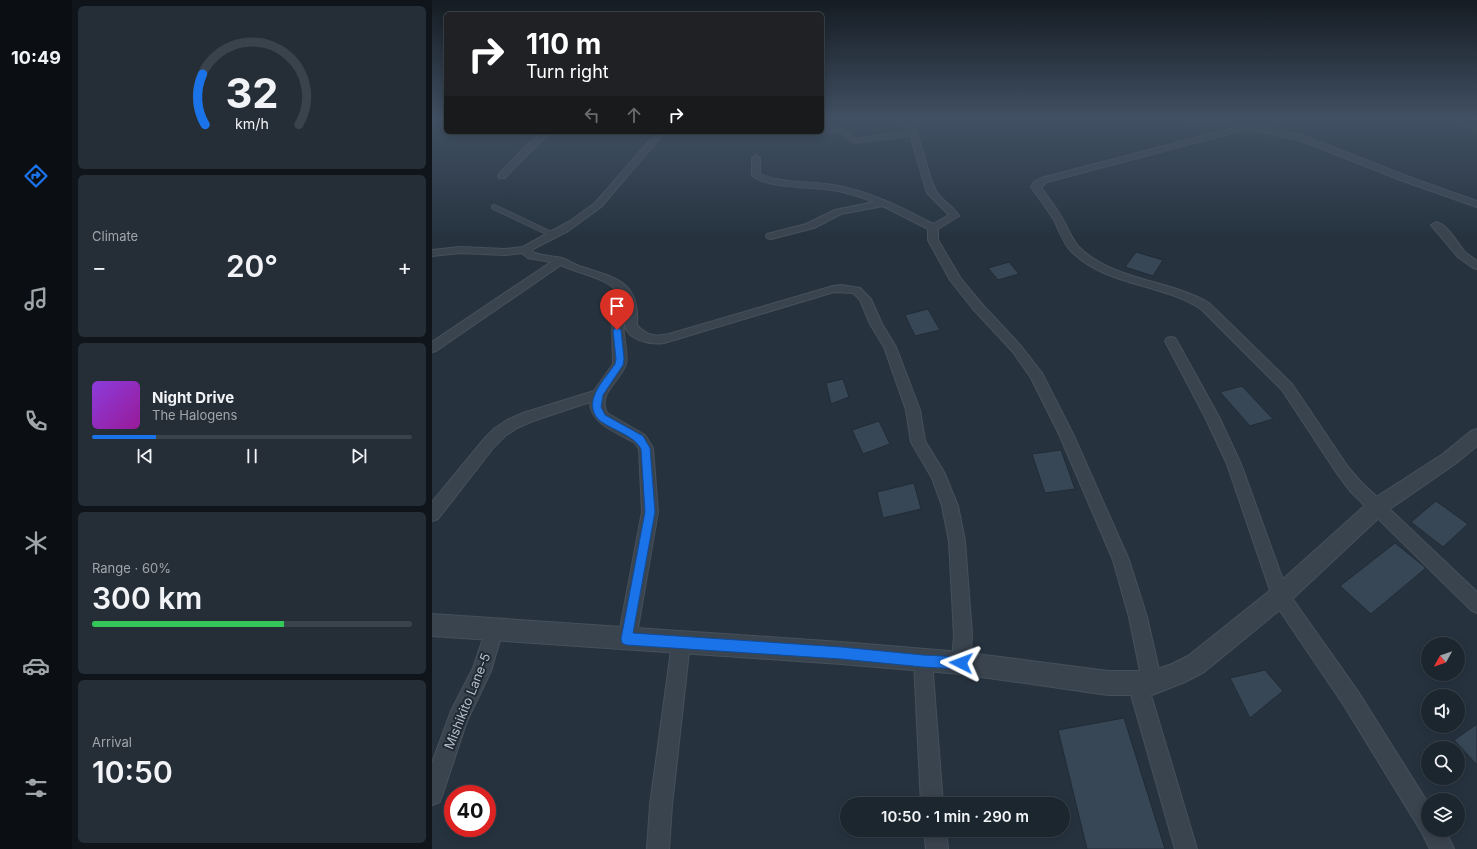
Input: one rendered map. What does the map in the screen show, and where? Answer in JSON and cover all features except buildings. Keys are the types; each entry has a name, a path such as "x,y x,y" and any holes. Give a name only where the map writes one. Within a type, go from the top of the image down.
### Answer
{"street":[{"path":"502,176 520,158"},
{"path":"432,253 460,250 505,252 526,250 587,214 602,201 639,158"},
{"path":"756,158 756,175 760,178 774,181 821,185 854,192 885,203 933,228"},
{"path":"921,158 933,194 952,212 954,216 933,228"},
{"path":"1132,158 1044,180 1037,184 1036,187 1058,219 1073,247 1083,256 1101,267 1132,279 1194,299 1206,306 1287,387 1343,471 1355,486 1477,604"},
{"path":"1352,158 1406,179 1477,204"},
{"path":"771,236 810,226 838,212 885,203"},
{"path":"1436,225 1449,238 1462,255 1477,266"},
{"path":"933,228 933,240 956,280 977,306 1017,349 1037,376 1100,508 1121,560 1138,617 1145,683 1186,849"},
{"path":"526,250 528,254 533,256 560,261 612,280 620,285 632,308 630,326 639,336 660,340 833,289 849,288 861,294 865,299 876,324 890,347 913,410 918,442 939,476 950,506 957,541 963,635 961,663"},
{"path":"432,348 560,261"},
{"path":"626,639 650,512 646,448 640,438 602,417 597,407 597,400 599,394 619,365 618,323 632,308"},
{"path":"1170,341 1212,418 1234,464 1280,596 1350,697 1421,812"},
{"path":"432,514 489,443 500,432 512,424 528,417 599,394"},
{"path":"432,624 494,630 841,653 961,663 1108,683 1145,683 1178,674 1196,664 1280,596 1377,507 1449,459 1477,436"},
{"name":"Mishikito Lane-5","path":"432,794 458,718 481,671 494,630"},
{"path":"658,849 661,805 681,643"},
{"path":"923,661 932,797"},
{"path":"936,837 937,849"},
{"path":"1436,837 1443,849"}],"lane":[{"path":"494,207 553,235"}],"route":[{"path":"617,330 620,359 619,365 599,394 597,407 602,417 610,423 640,438 646,448 650,500 650,512 626,639 841,653 961,663"}]}
